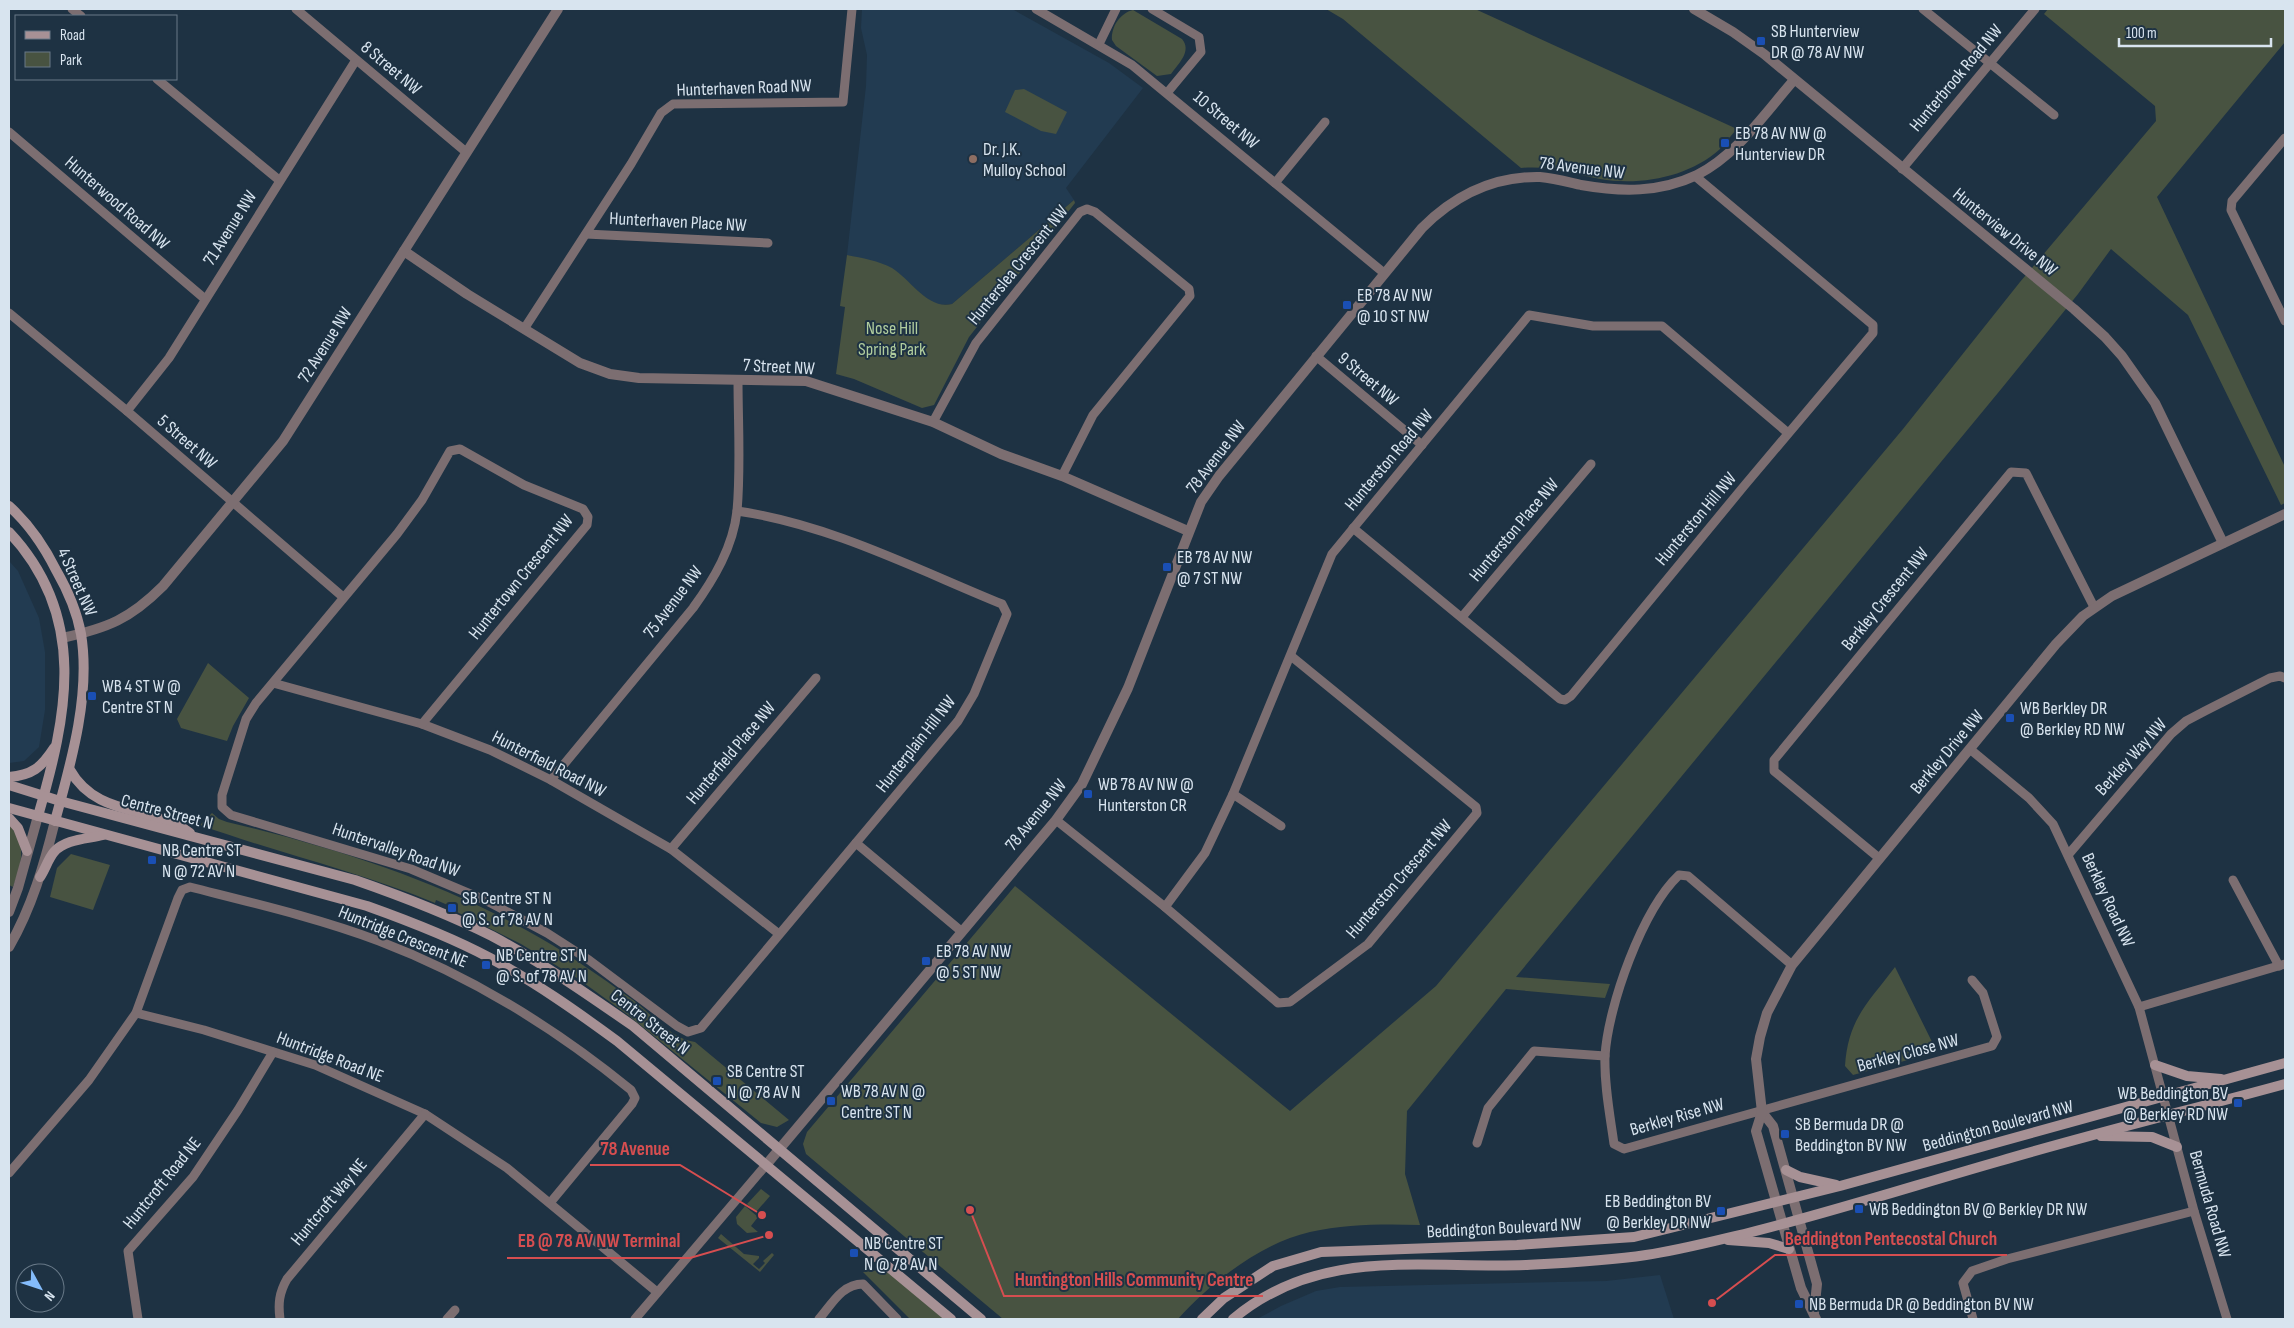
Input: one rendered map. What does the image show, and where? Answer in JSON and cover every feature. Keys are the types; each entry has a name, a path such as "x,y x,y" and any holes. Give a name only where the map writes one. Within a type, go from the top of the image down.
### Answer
{"main road":[{"name":"4 Street NW","path":"9,506 35,534 50,557 76,615 81,634 83,682 70,770 55,821"},
{"name":"4 Street NW","path":"9,532 26,552 40,575 50,596 62,638 65,685 58,741 38,816"},
{"path":"9,777 24,776 35,771 58,741"},
{"path":"70,770 81,788 96,798 120,808 178,824 195,836"},
{"name":"Centre Street N","path":"9,785 60,801 364,883 400,896 492,936 575,985 633,1026 982,1319"},
{"name":"Centre Street N","path":"9,808 367,906 406,920 489,958 572,1008 610,1036 951,1319"},
{"path":"9,818 18,828 28,851"},
{"path":"40,877 54,852 62,846 105,835"},
{"name":"Beddington Boulevard NW","path":"1202,1319 1224,1298 1273,1266 1321,1252 1507,1245 1634,1237 1840,1186 2285,1063"},
{"path":"2155,1065 2187,1076 2227,1080"},
{"name":"Beddington Boulevard NW","path":"1233,1319 1265,1296 1292,1282 1322,1272 1353,1267 1526,1265 1646,1255 1722,1239 1800,1220 2082,1136 2169,1116 2285,1084"},
{"path":"2082,1136 2152,1137 2177,1147"},
{"path":"1786,1170 1800,1178 1840,1186"},
{"path":"1722,1239 1770,1243 1788,1249"}],"street":[{"name":"8 Street NW","path":"296,9 466,152"},
{"name":"72 Avenue NW","path":"62,638 113,624 143,606 163,586 283,441 558,9"},
{"name":"Hunterhaven Road NW","path":"524,329 661,113 673,104 843,102 852,9"},
{"name":"10 Street NW","path":"1036,9 1099,44 1132,65 1384,273"},
{"path":"1099,44 1116,9"},
{"path":"1152,9 1200,37 1201,52 1167,93"},
{"name":"Hunterview Drive NW","path":"1694,9 1734,32 1764,54 2074,308 2105,337 2122,356 2155,403 2222,543"},
{"path":"1923,9 2054,115"},
{"name":"Hunterbrook Road NW","path":"1902,169 2035,9"},
{"name":"71 Avenue NW","path":"127,411 169,358 356,60"},
{"path":"158,80 279,180"},
{"name":"78 Avenue NW","path":"766,1165 1056,820 1082,784 1128,688 1188,531 1201,502 1219,476 1316,356 1384,273 1435,215 1464,194 1486,185 1513,178 1542,177 1630,191 1665,187 1695,176 1711,167 1729,152 1794,80"},
{"path":"1275,183 1325,122"},
{"name":"Hunterwood Road NW","path":"9,132 205,299"},
{"path":"2285,138 2232,202 2231,210 2285,321"},
{"name":"Hunterston Hill NW","path":"1353,528 1560,699 1565,700 1570,696 1873,333 1873,326 1695,176"},
{"name":"Hunterslea Crescent NW","path":"933,422 976,343 1080,212 1087,209 1095,212 1189,289 1190,296 1094,415 1062,476"},
{"name":"Hunterhaven Place NW","path":"586,234 768,243"},
{"name":"7 Street NW","path":"404,252 467,294 580,363 610,374 639,378 806,381 933,422 1001,454 1062,476 1188,531"},
{"name":"5 Street NW","path":"9,313 127,411 343,597"},
{"name":"Hunterston Road NW","path":"1165,907 1205,853 1233,794 1332,554 1529,315 1593,326 1662,326 1788,433"},
{"name":"9 Street NW","path":"1316,356 1422,445"},
{"name":"75 Avenue NW","path":"551,780 710,585 726,550 736,512 738,380"},
{"name":"Huntertown Crescent NW","path":"273,683 397,534 422,500 450,452 460,449 524,485 583,509 588,517 587,525 422,724"},
{"name":"Hunterston Place NW","path":"1462,617 1591,464"},
{"name":"Berkley Crescent NW","path":"1880,858 1774,771 1774,760 2011,472 2026,473 2094,607"},
{"name":"Hunterplain Hill NW","path":"693,1032 701,1028 958,721 974,694 1007,614 1002,604 818,529 764,515 736,512"},
{"name":"Berkley Drive NW","path":"1815,1316 1800,1288 1756,1131 1762,1112 1756,1059 1760,1037 1767,1013 1792,965 1971,750 2056,644 2094,607 2222,543 2285,514"},
{"name":"Hunterston Crescent NW","path":"1056,820 1165,907 1278,1003 1290,1002 1368,944 1477,813 1476,807 1291,656"},
{"name":"Berkley Way NW","path":"2068,854 2157,748 2186,721 2270,678 2280,676 2285,678"},
{"name":"Hunterfield Place NW","path":"671,849 816,678"},
{"name":"Hunterfield Road NW","path":"273,683 422,724 490,750 551,780 671,849 778,934"},
{"name":"Huntervalley Road NW","path":"273,683 256,703 246,719 222,794 221,804 225,811 231,815 410,869 487,901 547,933 589,960 677,1026 688,1032 693,1032"},
{"name":"Berkley Road NW","path":"1971,750 2030,798 2053,824 2140,1007 2164,1097"},
{"path":"1233,794 1281,826"},
{"path":"9,912 18,888 38,816"},
{"path":"9,947 40,877 55,821"},
{"path":"856,844 961,931"},
{"name":"Berkley Rise NW","path":"1762,1112 1686,1130 1624,1149 1614,1144 1607,1093 1605,1056 1617,994 1642,930 1672,882 1679,875 1688,876 1792,965"},
{"path":"2140,1007 2282,965 2233,880"},
{"name":"Huntridge Crescent NE","path":"136,1013 178,898 182,890 190,887 325,923 378,940 420,958 475,984 546,1027 606,1069 634,1094 635,1098 632,1104 550,1203"},
{"name":"Berkley Close NW","path":"1762,1112 1992,1046 1997,1037 1983,993 1972,980"},
{"path":"9,1173 89,1080 136,1013"},
{"name":"Huntridge Road NE","path":"136,1013 315,1065 425,1114 507,1168 657,1292"},
{"path":"1478,1143 1488,1108 1534,1051 1605,1056"},
{"name":"Huntcroft Road NE","path":"138,1319 128,1251 193,1177 238,1110 273,1052"},
{"name":"Bermuda Road NW","path":"2164,1097 2194,1211 2227,1319"},
{"name":"Berkley Drive NW","path":"1762,1112 1773,1126 1817,1284 1815,1316"},
{"name":"Huntcroft Way NE","path":"280,1319 280,1296 287,1279 425,1114"},
{"path":"635,1319 766,1165"},
{"path":"1973,1319 1964,1283 1972,1271 2194,1211"},
{"path":"819,1319 846,1287 853,1284 863,1284 897,1319"},
{"path":"447,1319 455,1310"}],"shaded area":[{"name":"Dr. J.K. Mulloy School","path":"862,9 1012,9 1109,63 1143,88 1066,188 1074,200 952,304 939,305 931,302 890,268 847,255 866,86 867,55 861,28"},
{"path":"9,561 18,571 39,618 45,652 45,710 39,747 24,761 9,763"},
{"path":"1660,1275 1674,1319 1257,1319 1316,1291 1340,1287 1606,1281"}],"green space":[{"path":"1326,9 1475,9 1737,129 1720,149 1708,159 1679,173 1648,180 1616,181 1561,170 1521,168 1343,19"},
{"path":"2048,9 2285,9 2285,42 2157,197 2285,467 2285,503 2281,505 2188,315 2111,249 2078,294 2002,388 1516,977 1610,984 1605,998 1506,989 1407,1111 1405,1174 1420,1225 1351,1226 1324,1229 1292,1237 1273,1245 1238,1266 1205,1292 1178,1319 1003,1319 806,1154 803,1144 807,1132 1015,886 1290,1111 1436,986 1903,429 2020,282 2156,121 2155,106 2044,14"},
{"path":"1133,10 1182,39 1185,43 1186,48 1183,57 1171,74 1157,76 1116,46 1112,40 1113,30 1117,21 1124,14"},
{"path":"1024,89 1067,112 1056,134 1041,131 1005,112 1015,90"},
{"name":"Nose Hill Spring Park","path":"1074,200 1075,203 969,337 934,405 922,408 854,379 836,374 845,307 840,306 847,255 870,260 892,268 920,293 935,303 943,305 952,304"},
{"path":"208,663 249,698 227,741 181,728 177,719"},
{"path":"212,813 219,819 227,822 342,853 418,880 455,895 526,930 567,954 607,981 670,1031 686,1040 695,1042 789,1120 777,1127 761,1123 628,1015 577,978 521,944 457,912 457,909 436,900 435,903 377,881 200,825"},
{"path":"9,824 15,832 21,847 19,870 13,887 9,885"},
{"path":"71,854 110,865 93,910 50,897 57,868"},
{"path":"1895,967 1937,1052 1853,1075 1845,1066 1850,1036 1861,1012"},
{"path":"761,1189 770,1196 756,1212 747,1204"},
{"path":"745,1206 758,1217 751,1226 758,1232 747,1233 737,1224 736,1217"},
{"path":"721,1234 744,1254 759,1256 753,1264 759,1269 765,1263 763,1261 772,1253 774,1255 760,1272 718,1238"},
{"path":"880,1270 891,1274 944,1319 910,1319 863,1272"}],"place":[{"name":"SB Hunterview DR @ 78 AV NW","path":"1761,41"},
{"name":"EB 78 AV NW @ Hunterview DR","path":"1725,143"},
{"name":"Dr. J.K. Mulloy School","path":"973,159"},
{"name":"EB 78 AV NW @ 10 ST NW","path":"1347,305"},
{"name":"EB 78 AV NW @ 7 ST NW","path":"1167,567"},
{"name":"WB 4 ST W @ Centre ST N","path":"92,696"},
{"name":"WB Berkley DR @ Berkley RD NW","path":"2010,718"},
{"name":"WB 78 AV NW @ Hunterston CR","path":"1088,794"},
{"name":"NB Centre ST N @ 72 AV N","path":"152,860"},
{"name":"SB Centre ST N @ S. of 78 AV N","path":"452,908"},
{"name":"EB 78 AV NW @ 5 ST NW","path":"926,961"},
{"name":"NB Centre ST N @ S. of 78 AV N","path":"486,965"},
{"name":"SB Centre ST N @ 78 AV N","path":"717,1081"},
{"name":"WB 78 AV N @ Centre ST N","path":"831,1101"},
{"name":"WB Beddington BV @ Berkley RD NW","path":"2238,1103"},
{"name":"SB Bermuda DR @ Beddington BV NW","path":"1785,1134"},
{"name":"WB Beddington BV @ Berkley DR NW","path":"1859,1209"},
{"name":"Huntington Hills Community Centre","path":"970,1210"},
{"name":"EB Beddington BV @ Berkley DR NW","path":"1721,1211"},
{"name":"78 Avenue","path":"762,1215"},
{"name":"EB @ 78 AV NW Terminal","path":"769,1235"},
{"name":"NB Centre ST N @ 78 AV N","path":"854,1253"},
{"name":"Beddington Pentecostal Church","path":"1712,1303"},
{"name":"NB Bermuda DR @ Beddington BV NW","path":"1799,1304"}]}
